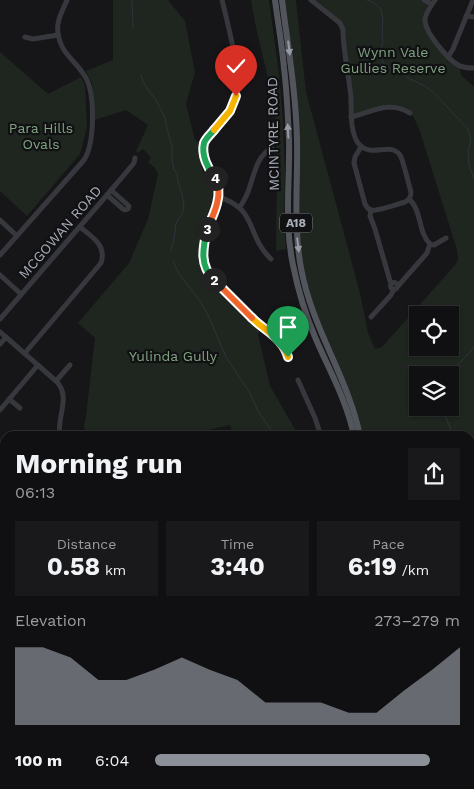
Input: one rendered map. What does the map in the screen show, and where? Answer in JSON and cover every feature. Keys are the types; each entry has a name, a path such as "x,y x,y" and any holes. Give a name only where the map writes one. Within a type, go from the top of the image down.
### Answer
{"main road":[{"name":"MCINTYRE ROAD","path":"282,0 292,65 296,114 296,219 301,270 313,314 344,384 359,431"},
{"name":"MCINTYRE ROAD","path":"275,1 284,67 289,142 288,218 291,254 306,313 338,388 353,431"}],"street":[{"path":"0,255 84,160 88,152 93,125 90,88 81,70 62,48 58,35 59,21 67,0"},
{"path":"222,0 239,77 238,91 227,115 204,145 207,166 218,183 219,189 215,210 207,230 203,258 205,268 211,277 256,322 280,341 288,357"},
{"path":"312,0 340,23 343,29 351,99 351,117 356,142 369,151 392,149 398,153 411,192 409,199 405,202 377,210 371,210 366,206 354,163 361,147"},
{"path":"424,0 434,2 425,17 425,22 435,41 459,65 474,68"},
{"path":"448,56 453,49 473,0"},
{"path":"466,16 474,17"},
{"path":"24,37 38,39 58,35"},
{"path":"351,117 387,107 402,108 410,113"},
{"path":"240,208 260,161 265,153 272,148"},
{"name":"MCGOWAN ROAD","path":"0,319 134,163 134,158"},
{"path":"218,197 231,201 248,217 265,253 271,258"},
{"path":"409,199 415,205 426,239 430,244"},
{"path":"371,210 370,216 392,283 391,286 396,288"},
{"path":"0,220 18,236"},
{"path":"25,353 101,263 103,256 101,246 80,227"},
{"path":"430,244 434,245 446,238"},
{"path":"371,317 427,253 430,244"},
{"path":"0,275 21,294"},
{"path":"0,332 56,381 62,390 64,401 59,423 60,431"},
{"path":"0,344 6,337"},
{"path":"0,410 38,365"},
{"path":"56,381 70,365"},
{"path":"298,380 320,431"},
{"path":"9,399 20,408"}],"green space":[{"name":"Yulinda Gully","path":"113,0 168,0 185,21 195,72 186,104 195,140 199,142 201,166 213,189 211,204 199,244 200,265 205,276 260,330 258,334 270,386 296,431 232,431 230,425 204,431 85,431 84,426 95,338 78,323 129,263 148,219 158,174 155,168 148,162 151,157 143,149 138,153 136,151 148,125 126,110 95,120 92,83 86,71 113,60"},
{"path":"251,0 269,0 279,74 283,120 286,249 276,251 275,103"},
{"name":"Wynn Vale Gullies Reserve","path":"282,0 296,0 306,92 360,293 368,333 375,349 382,347 409,317 409,356 459,356 459,306 419,306 456,264 458,259 457,250 420,131 410,113 387,107 351,117 343,36 336,22 311,0 424,0 432,4 425,19 435,41 459,65 461,75 474,87 474,431 358,431 321,334 301,270 297,142"},
{"name":"Para Hills Ovals","path":"0,52 48,94 81,77 85,85 87,127 80,154 27,216 0,191"}],"waterway":[{"path":"132,0 133,28"},
{"path":"367,0 373,2 381,9 383,43 380,50 383,63 425,86 468,129 471,139 468,152 469,165 474,179"},
{"path":"141,74 143,82 156,100 165,118 172,146 174,170 177,173 182,194 184,207 176,223 171,250"},
{"path":"173,261 179,274 207,313 227,359 250,393 258,411 272,431"},
{"path":"456,366 474,347"},
{"path":"445,416 451,431"}],"route":[{"path":"236,96 230,111 207,138 204,145 207,166 217,181 219,189 215,210 206,233 203,261 211,277 256,322 280,341 288,357"}]}
